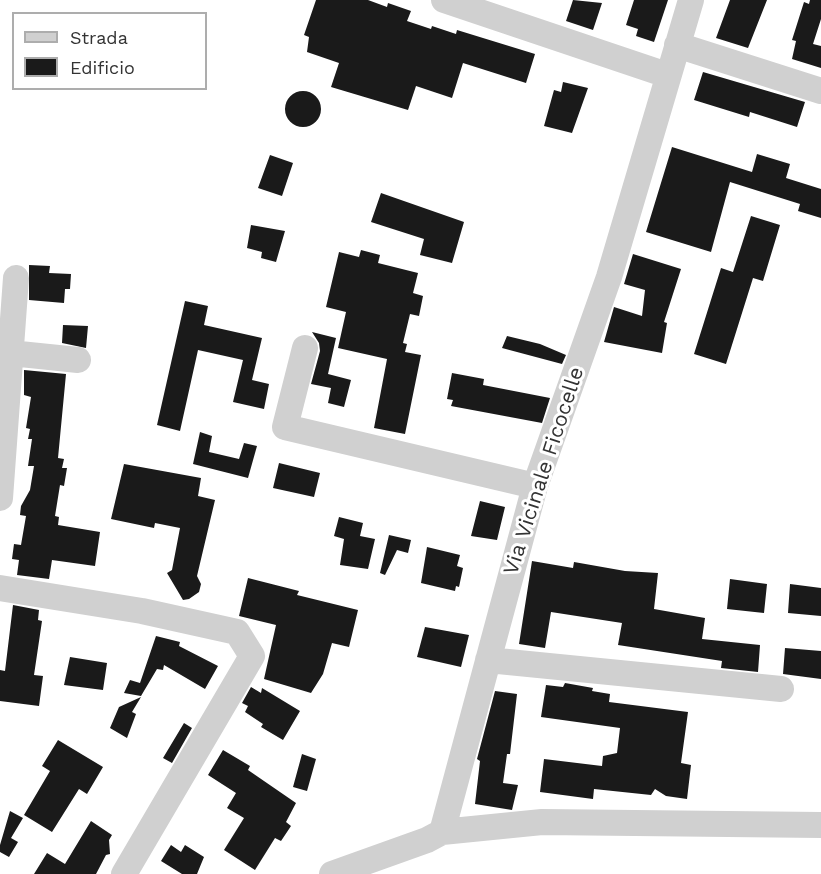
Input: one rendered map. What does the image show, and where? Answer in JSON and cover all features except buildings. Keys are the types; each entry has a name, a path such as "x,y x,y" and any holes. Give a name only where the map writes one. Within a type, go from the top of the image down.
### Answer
{"street":[{"path":"444,0 667,75"},
{"name":"Via Vicinale Ficocelle","path":"442,832 535,486 609,277 691,0"},
{"path":"677,45 821,91"},
{"path":"0,498 5,352 16,278"},
{"path":"305,348 285,427 535,486"},
{"path":"5,352 78,360"},
{"path":"0,588 142,611 237,633 252,656 124,874"},
{"path":"488,660 781,689"},
{"path":"332,874 427,840 442,832 542,822 821,825"}]}
